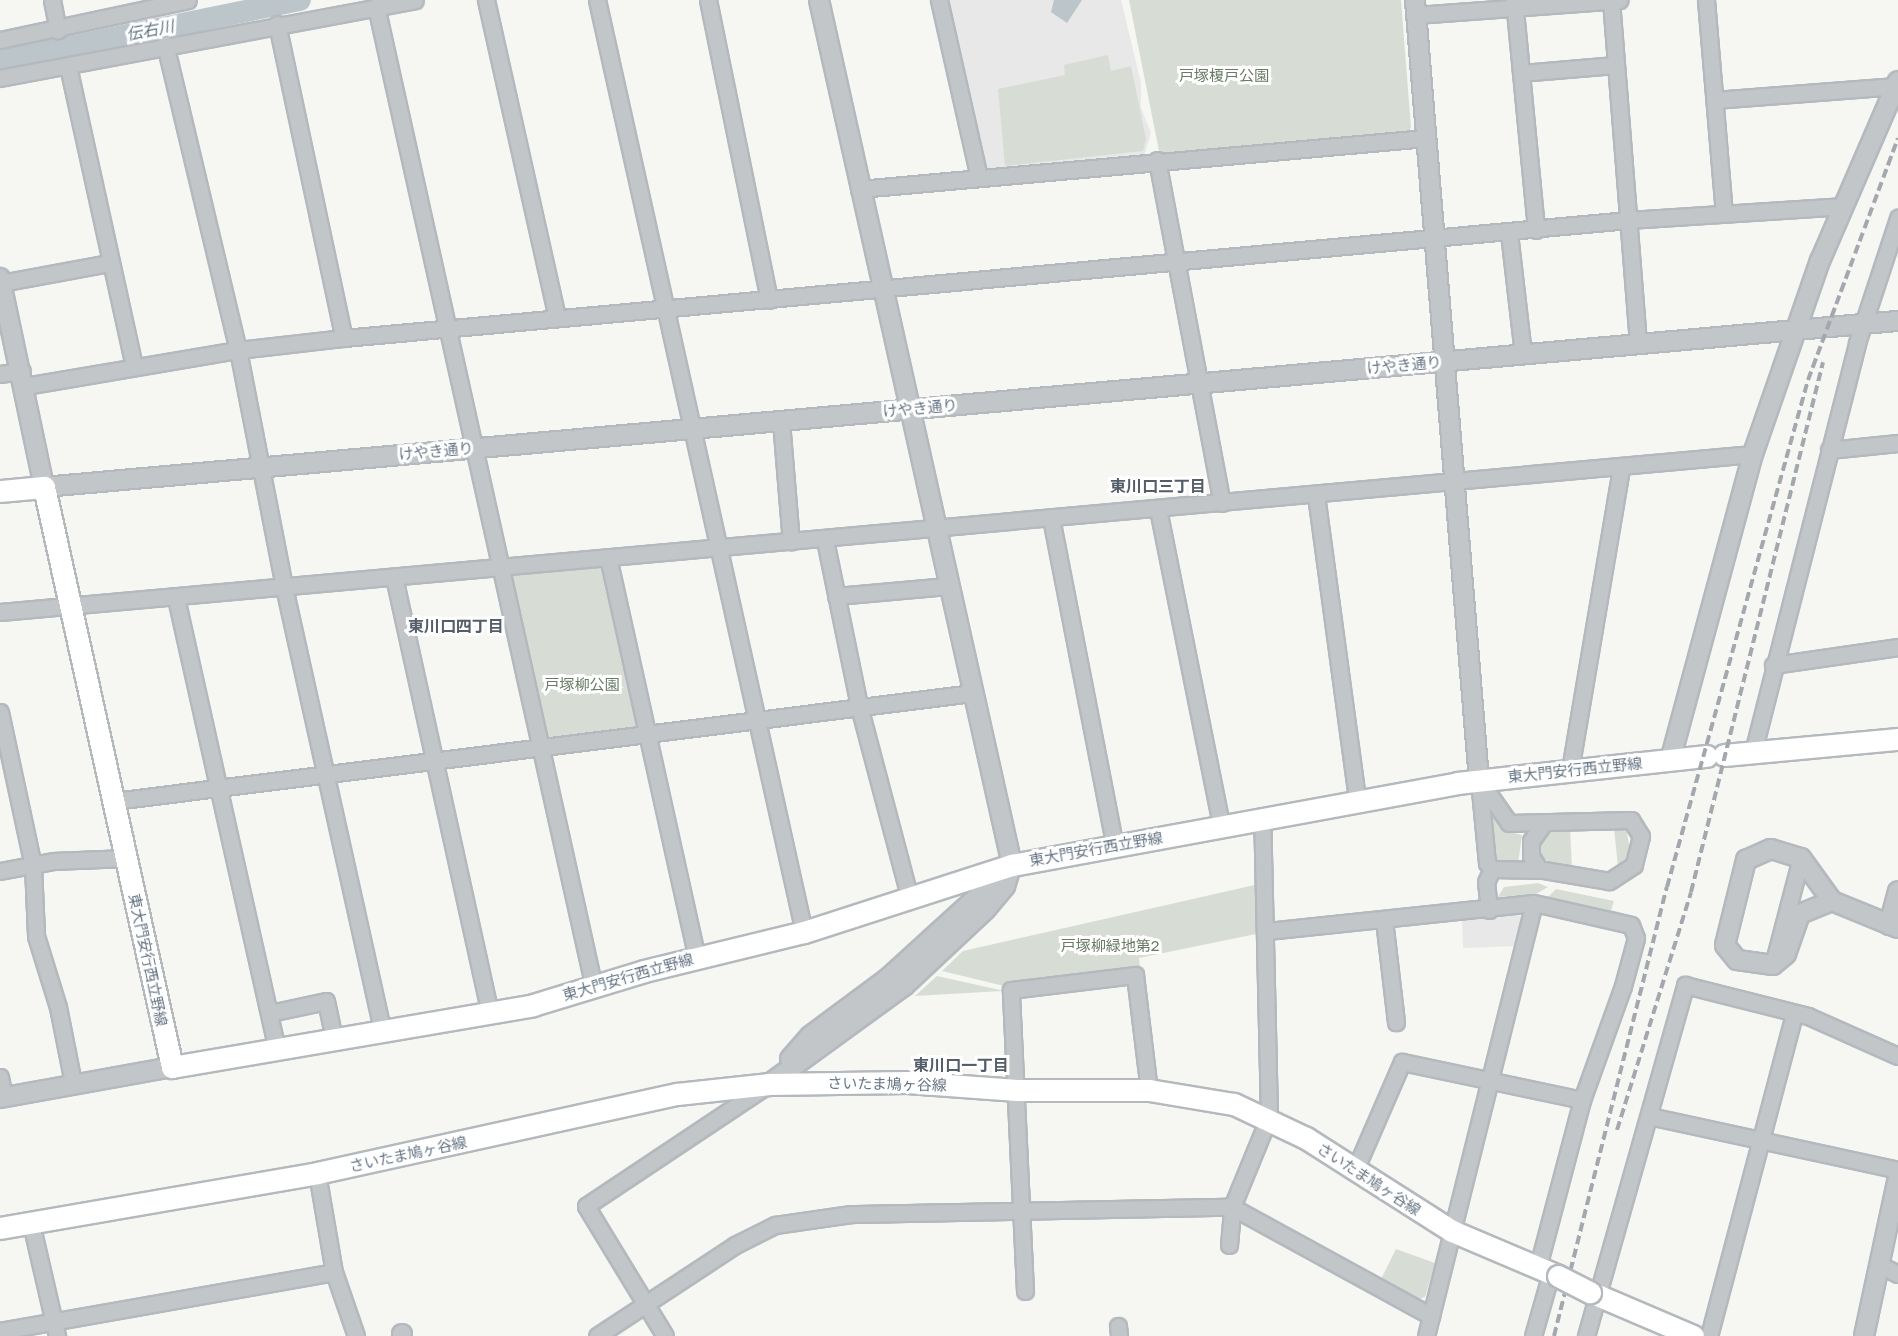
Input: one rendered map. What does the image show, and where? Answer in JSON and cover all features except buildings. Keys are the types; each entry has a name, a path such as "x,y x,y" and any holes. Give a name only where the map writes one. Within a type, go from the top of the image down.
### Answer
{"main road":[{"path":"0,491 44,487"},
{"name":"東大門安行西立野線","path":"44,487 172,1067 490,1013 594,988 697,957 804,932 909,895 1012,865 1115,847 1262,816 1479,780 1715,755 1898,739"},
{"name":"さいたま鳩ヶ谷線","path":"11,1224 316,1173 677,1094 769,1084 907,1082 1017,1090 1149,1090 1234,1104 1269,1117 1452,1231 1693,1336"}],"street":[{"path":"52,0 58,30"},
{"path":"0,40 58,30 159,3 188,0"},
{"path":"0,78 68,66 165,44 415,0"},
{"path":"486,0 557,318"},
{"path":"597,0 662,309 804,932"},
{"path":"708,0 769,300"},
{"path":"665,1336 648,1302 586,1206 769,1084 810,1036 888,978 1012,865 879,289 819,0"},
{"path":"939,0 980,177"},
{"path":"1611,0 1614,64 1638,343"},
{"path":"1492,870 1487,863 1479,780 1456,482 1443,361 1416,7 1618,0"},
{"path":"1706,0 1724,213"},
{"path":"1515,3 1536,230"},
{"path":"376,6 500,567 543,747 594,988"},
{"path":"277,24 344,338"},
{"path":"165,44 238,350 258,467 382,1032"},
{"path":"1521,73 1614,64"},
{"path":"68,66 109,263 134,367"},
{"path":"1670,761 1753,454 1842,206 1897,83 1715,100"},
{"path":"859,189 1157,160 1426,138"},
{"path":"1157,160 1222,503"},
{"path":"0,374 23,378 134,367 238,350 344,338 1176,261 1434,240 1628,220 1842,206"},
{"path":"1753,752 1773,665 1863,324 1898,218"},
{"path":"1509,233 1523,354"},
{"path":"44,487 23,378 0,281 109,263"},
{"path":"1863,324 1898,321"},
{"name":"けやき通り","path":"44,487 1863,324"},
{"path":"781,421 792,542"},
{"path":"1829,450 1898,443"},
{"path":"0,612 176,598 718,547 825,540 1753,454"},
{"path":"1570,770 1621,468"},
{"path":"1316,495 1357,799"},
{"path":"1158,508 1221,825"},
{"path":"1051,518 1115,847"},
{"path":"825,540 860,710 909,895"},
{"path":"609,557 697,957"},
{"path":"393,577 490,1013"},
{"path":"836,596 948,586"},
{"path":"176,598 277,1049"},
{"path":"1773,665 1898,647"},
{"path":"114,801 647,734 860,710 973,693"},
{"path":"0,712 33,866 36,936 58,1007 73,1083"},
{"path":"1479,780 1505,821 1544,823 1621,817 1637,824 1641,836 1634,865 1616,880 1539,869 1492,870"},
{"path":"1229,1245 1232,1207 1269,1117 1267,931 1262,816"},
{"path":"1539,869 1531,842 1544,823"},
{"path":"1832,901 1800,914 1786,954 1773,965 1737,960 1725,945 1742,870 1761,850 1801,858 1832,901 1894,926 1898,891"},
{"path":"0,871 126,858"},
{"path":"1773,965 1801,858"},
{"path":"1489,910 1486,882 1492,870"},
{"path":"1267,931 1489,910 1534,903 1634,930 1623,986 1582,1100 1549,1272 1533,1336"},
{"path":"1426,1336 1492,1080 1534,903"},
{"path":"1384,920 1396,1022"},
{"path":"1025,1291 1011,990 1135,975 1149,1090"},
{"path":"1586,1336 1594,1294 1649,1116 1685,985 1794,1014 1898,1056"},
{"path":"270,1013 326,1001 334,1040"},
{"path":"1709,1336 1794,1014"},
{"path":"1355,1170 1402,1062 1582,1100"},
{"path":"0,1077 2,1098 73,1083 172,1067"},
{"path":"1649,1116 1898,1170"},
{"path":"316,1173 334,1272 356,1336"},
{"path":"1864,1336 1898,1177"},
{"path":"597,1336 648,1302 775,1225 850,1214 1232,1207 1431,1316"},
{"path":"11,1224 55,1330"},
{"path":"1878,1264 1898,1274"},
{"path":"0,1331 55,1330 334,1272"}],"shaded area":[{"path":"944,0 1121,0 1141,83 1141,108 1151,133 1144,156 990,172 982,168"},
{"path":"1054,0 1082,0 1067,23 1051,12"},
{"path":"1515,914 1524,918 1516,946 1463,948 1462,920"}],"green space":[{"name":"戸塚榎戸公園","path":"1129,0 1401,0 1411,128 1407,134 1170,156 1159,151"},
{"path":"1108,55 1111,71 1131,66 1146,139 1143,151 1005,166 998,89 1065,75 1064,65"},
{"name":"戸塚柳公園","path":"597,564 606,571 640,722 635,731 553,741 544,734 510,579 516,571"},
{"path":"1489,812 1502,830 1522,835 1518,864 1503,865 1493,855"},
{"path":"1570,827 1572,869 1537,857 1536,842 1547,831"},
{"path":"1626,827 1630,850 1625,866 1618,867 1614,828"},
{"path":"1538,883 1548,887 1536,894 1498,897 1504,887"},
{"name":"戸塚柳緑地第2","path":"1259,884 1261,933 1139,958 1140,969 1004,986 942,971 963,951"},
{"path":"1556,889 1614,901 1611,910 1630,915 1629,920 1546,899"},
{"path":"937,976 1000,990 1002,991 915,996"},
{"path":"1396,1249 1435,1263 1425,1297 1416,1300 1380,1281"}],"waterway":[{"name":"伝右川","path":"0,61 300,0"}],"railway":[{"path":"1554,1336 1667,887 1808,380 1898,138"},
{"path":"1617,1130 1691,892 1823,362"}],"district":[{"name":"東川口三丁目","path":"1158,486"},
{"name":"東川口四丁目","path":"456,626"},
{"name":"東川口一丁目","path":"961,1065"}]}
